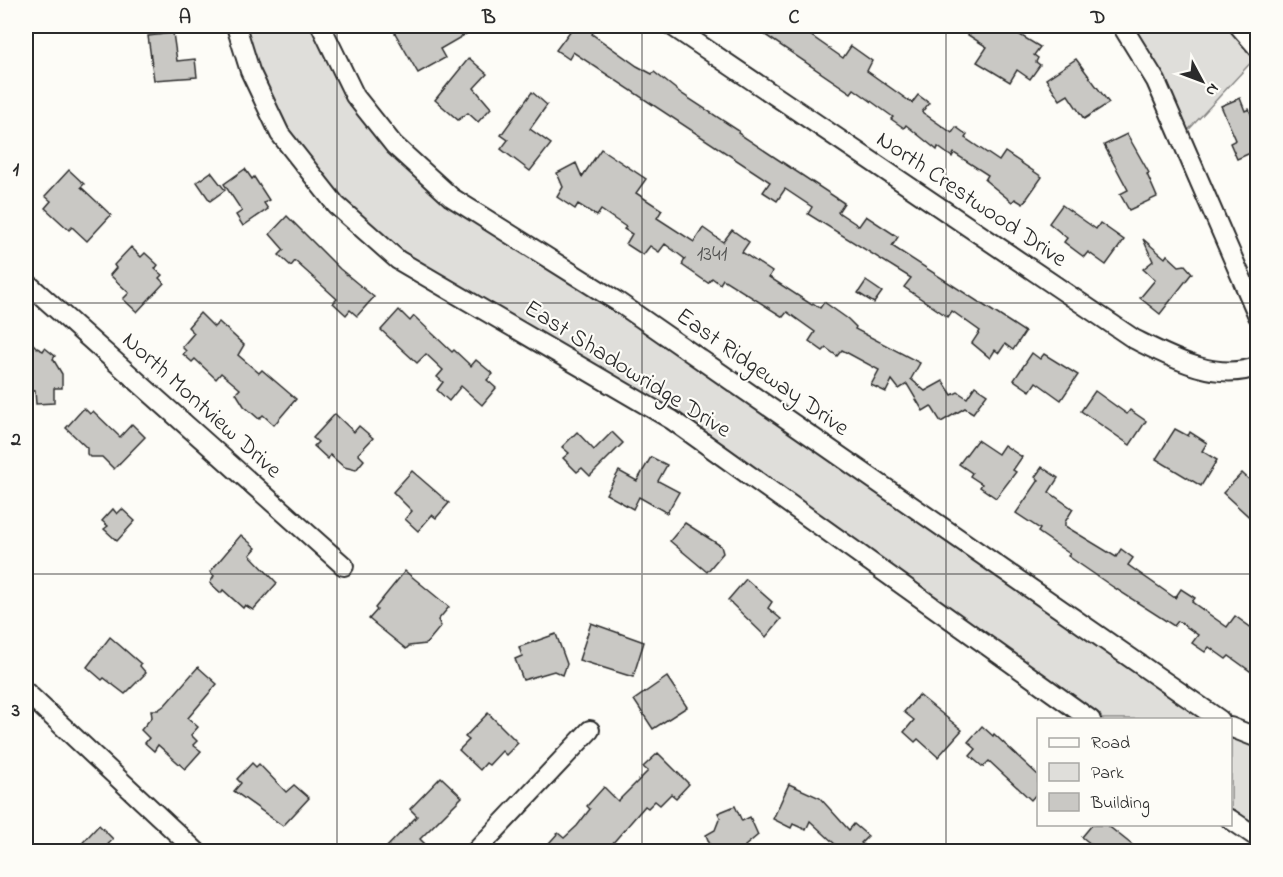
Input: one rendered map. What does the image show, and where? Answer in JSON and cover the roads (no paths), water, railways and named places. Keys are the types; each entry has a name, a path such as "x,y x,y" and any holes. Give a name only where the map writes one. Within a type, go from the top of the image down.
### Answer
{"street":[{"name":"East Shadowridge Drive","path":"236,26 250,71 280,134 336,206 398,260 672,420 1088,718"},
{"name":"East Ridgeway Drive","path":"321,26 355,96 394,146 451,197 618,302 1217,718"},
{"name":"North Crestwood Drive","path":"672,26 1134,339 1178,359 1217,372 1246,371 1257,366"},
{"path":"1122,26 1156,81 1257,316"},
{"path":"1239,26 1257,48"},
{"name":"North Montview Drive","path":"26,282 344,566"},
{"path":"26,693 197,852"},
{"path":"1232,728 1257,738"},
{"path":"475,852 590,730"},
{"path":"1232,820 1257,838"}]}
